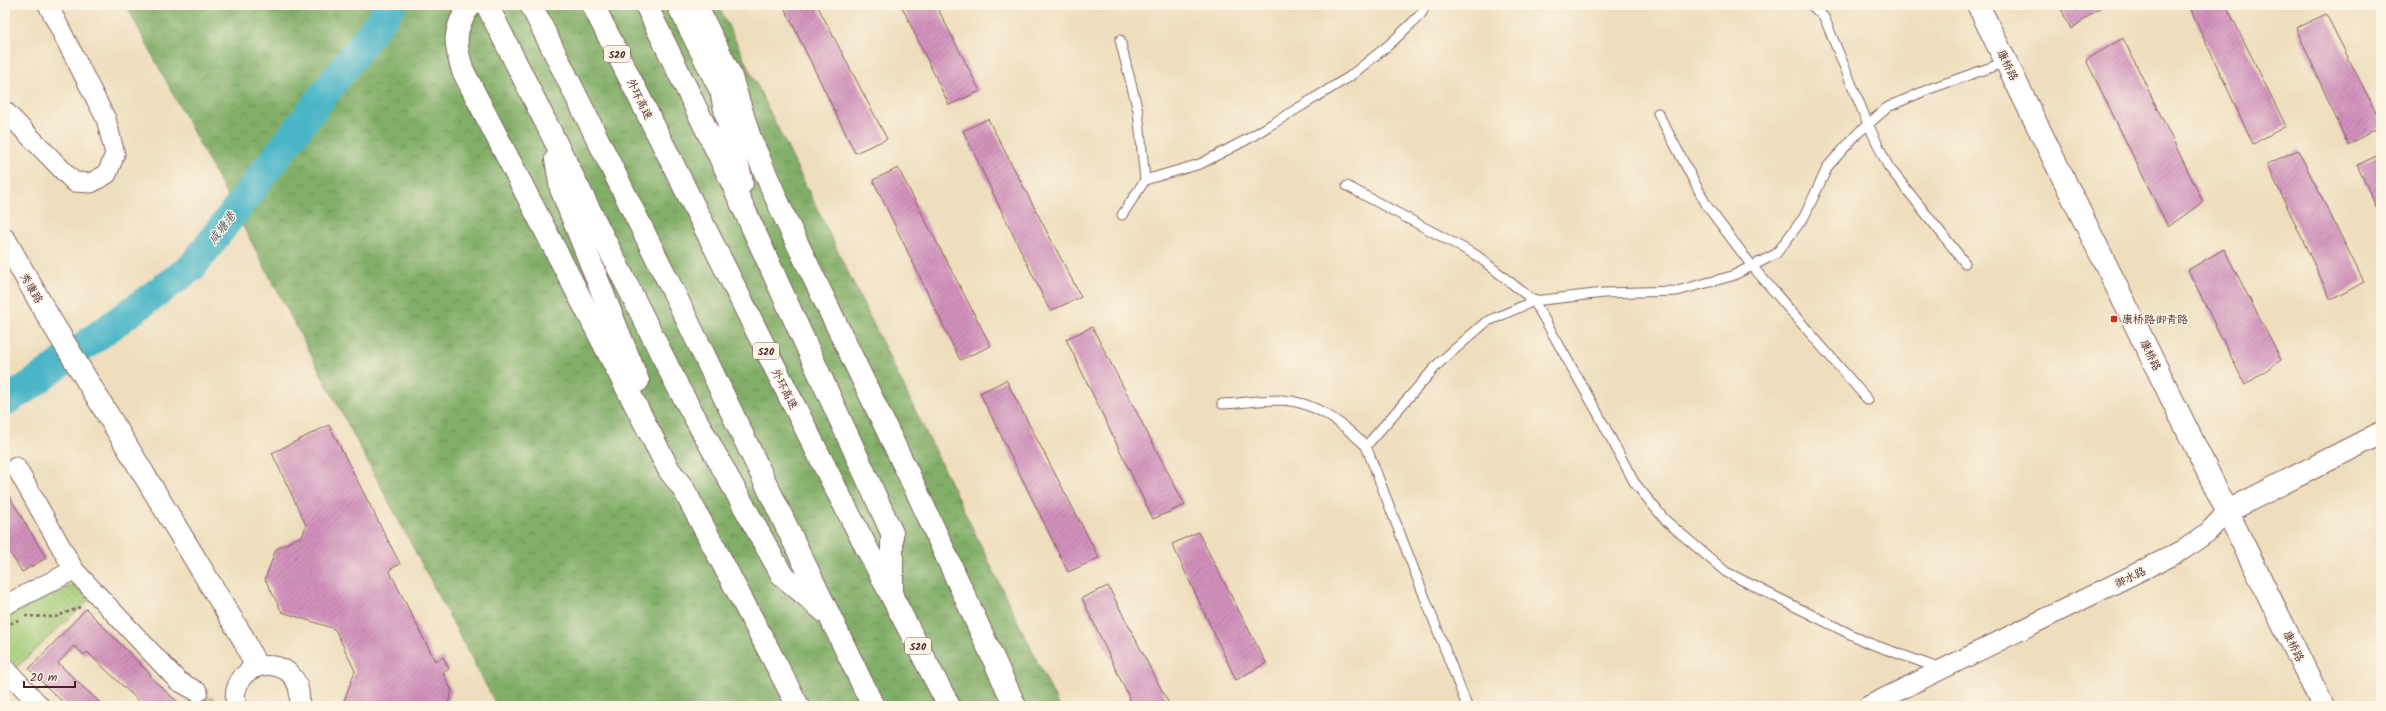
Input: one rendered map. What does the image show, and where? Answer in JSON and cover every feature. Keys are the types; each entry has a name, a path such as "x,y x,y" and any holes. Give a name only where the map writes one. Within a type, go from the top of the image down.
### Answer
{"main road":[{"path":"470,5 456,32 456,51 463,71 666,463 683,488 798,706"},
{"path":"486,5 678,387 782,576 831,618"},
{"path":"531,5 685,315 874,706"},
{"name":"外环高速","path":"593,5 782,384 949,706"},
{"path":"646,5 752,225 892,533 892,598"},
{"path":"678,5 722,93 750,138"},
{"path":"696,5 730,74 750,138 784,216 917,492 1015,706"},
{"name":"康桥路","path":"1978,5 2323,706"},
{"path":"722,93 752,225"},
{"path":"551,134 561,189 630,364 677,466 683,488"},
{"name":"秀康路","path":"5,240 48,316 243,638 256,666"},
{"name":"御水路","path":"2228,511 2381,433"}],"street":[{"path":"5,111 74,182 91,183 107,174 115,154 106,119 48,5"},
{"path":"16,467 74,570 178,681 198,692"},
{"name":"御水路","path":"1868,706 1945,670 2183,550 2207,533 2228,511"},
{"path":"5,605 74,570"},
{"path":"236,706 237,687 245,673 256,666 269,664 280,666 288,672 299,687 299,706"},
{"path":"5,668 40,706"}],"lane":[{"path":"1145,180 1200,164 1246,140 1343,81 1391,43 1421,14 1426,5"},
{"path":"1811,5 1824,17 1868,124 1888,166 1965,263"},
{"path":"1120,40 1138,111 1145,180 1122,215"},
{"path":"1366,446 1440,363 1486,322 1534,301 1604,293 1677,292 1732,276 1776,254 1804,217 1828,166 1868,124 1888,107 1929,89 2006,62"},
{"path":"1658,113 1707,206 1752,266 1868,400"},
{"path":"1347,186 1476,255 1534,301 1596,410 1634,482 1665,520 1726,572 1866,642 1945,670"},
{"path":"1222,404 1282,400 1311,406 1344,425 1366,446 1468,706"}],"path":[{"path":"5,626 15,623 25,615 55,617 79,607 104,603"}],"green space":[{"path":"126,5 718,5 1059,706 497,706"},
{"path":"74,584 90,599 17,667 5,655 5,617"},
{"path":"214,698 216,706 185,706 192,699"}],"building":[{"path":"783,5 817,5 887,139 855,153"},
{"path":"901,5 936,5 980,91 949,105"},
{"path":"2059,5 2104,5 2071,29"},
{"path":"2197,5 2226,5 2286,126 2253,144 2190,8"},
{"path":"2326,14 2381,122 2381,126 2348,145 2296,28"},
{"path":"2123,38 2203,202 2168,227 2086,60"},
{"path":"988,119 1081,297 1050,311 963,131"},
{"path":"2298,150 2364,282 2331,300 2267,164"},
{"path":"2381,154 2381,217 2357,165"},
{"path":"898,168 991,346 960,360 873,180"},
{"path":"2224,249 2281,360 2245,385 2188,270"},
{"path":"1092,327 1185,505 1153,519 1066,339"},
{"path":"1006,380 1099,558 1068,572 980,393"},
{"path":"329,425 400,564 389,570 435,661 443,657 449,669 443,673 452,691 447,706 342,706 355,671 335,629 282,612 265,579 276,549 303,535 306,525 272,453"},
{"path":"5,489 46,558 22,572 5,545"},
{"path":"1198,532 1266,663 1236,680 1172,544"},
{"path":"1108,586 1170,706 1133,706 1082,598"},
{"path":"86,609 151,675 150,677 182,706 144,706 87,652 84,655 74,646 58,663 103,706 67,706 29,669"}],"waterway":[{"name":"咸塘港","path":"5,401 28,387 192,267 392,5"}],"place":[{"name":"康桥路御青路","path":"2114,319"}]}
